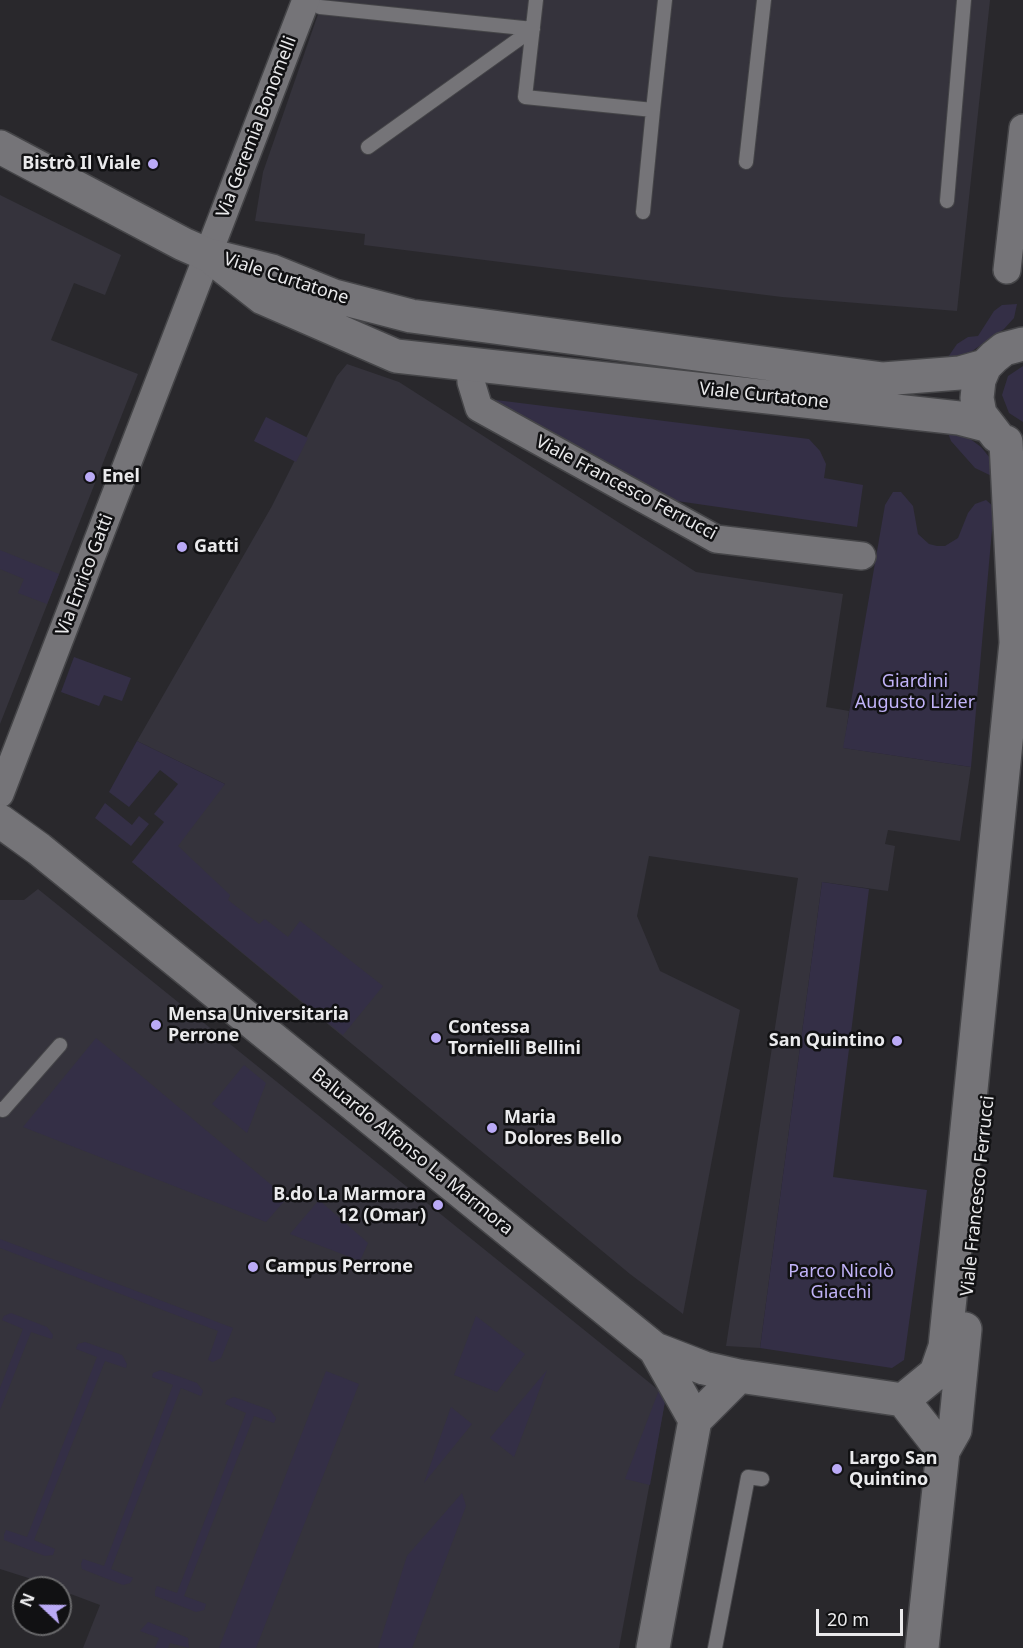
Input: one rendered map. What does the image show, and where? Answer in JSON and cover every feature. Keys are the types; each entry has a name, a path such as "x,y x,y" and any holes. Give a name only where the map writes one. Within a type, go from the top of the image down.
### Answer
{"street":[{"name":"Via Geremia Bonomelli","path":"208,255 313,3"},
{"path":"1007,270 1023,128"},
{"path":"0,147 208,255"},
{"name":"Viale Curtatone","path":"208,255 263,298 396,356 947,416 1005,438"},
{"name":"Viale Curtatone","path":"208,255 272,271 334,296 411,316 883,379 960,373 985,366"},
{"name":"Via Enrico Gatti","path":"0,794 208,255"},
{"path":"985,366 1004,350 1022,341"},
{"name":"Viale Francesco Ferrucci","path":"470,364 471,382 479,408 716,539 862,556"},
{"name":"Viale Francesco Ferrucci","path":"903,1400 936,1373 945,1347 1016,643 1005,438 976,398 979,380 985,366"},
{"name":"Viale Francesco Ferrucci","path":"925,1648 943,1451 955,1430 1023,742"},
{"name":"Baluardo Alfonso La Marmora","path":"0,821 49,856 655,1349 704,1368 739,1376"},
{"name":"Baluardo Alfonso La Marmora","path":"655,1349 695,1420"},
{"path":"653,1648 695,1420 739,1376 903,1400 943,1451"}],"lane":[{"path":"536,0 525,97 653,110"},
{"path":"643,212 665,0"},
{"path":"746,162 764,0"},
{"path":"947,201 964,0"},
{"path":"313,3 533,29"},
{"path":"368,147 533,29"},
{"path":"0,1109 3,1110 60,1045"},
{"path":"715,1648 748,1477 762,1479"}],"shaded area":[{"path":"323,0 990,0 957,311 782,297 364,245 365,234 255,221 263,172"},
{"path":"0,195 121,255 105,295 74,283 51,340 138,374 0,724"},
{"path":"347,364 399,382 696,572 843,594 826,707 849,711 844,748 971,767 960,841 888,830 885,844 895,846 888,891 822,882 760,1348 726,1346 798,878 649,856 637,916 660,971 740,1010 683,1314 630,1274 132,862 225,784 137,741 272,506 337,376"},
{"name":"Campus Perrone","path":"38,889 666,1396 619,1648 83,1648 100,1605 72,1594 72,1576 22,1576 0,1569 0,900 24,900"}],"green space":[{"path":"1017,304 1014,318 1004,329 965,356 946,360 957,344 968,337 978,336 994,311 1002,305"},
{"path":"1023,366 1023,422 1009,413 1002,395 1008,376"},
{"path":"496,400 809,439 820,451 826,464 824,478 863,485 857,527 663,499 493,406"},
{"path":"266,417 308,438 296,462 254,441"},
{"path":"948,433 969,438 981,447 990,458 998,479 975,468 951,441"},
{"name":"Giardini Augusto Lizier","path":"893,492 901,492 913,506 918,534 929,544 937,546 945,546 958,538 968,513 975,504 986,500 994,507 971,767 843,748 885,505"},
{"path":"0,550 59,574 47,604 18,593 24,579 0,569"},
{"path":"74,657 131,678 122,701 104,695 99,706 61,692"},
{"path":"137,741 225,784 178,846 230,895 228,900 259,924 265,919 288,937 300,921 383,986 343,1035 132,862 164,822 154,814 178,784 160,770 129,807 109,792"},
{"path":"105,803 132,825 139,816 149,824 131,846 95,818"},
{"name":"Parco Nicolò Giacchi","path":"822,882 869,889 833,1177 927,1190 904,1360 892,1368 760,1348"},
{"path":"96,1038 287,1198 266,1222 23,1127"},
{"path":"244,1065 266,1083 247,1133 212,1104"},
{"path":"319,1200 368,1243 360,1261 290,1234"},
{"path":"0,1239 233,1328 221,1358 213,1362 208,1360 218,1331 0,1248"},
{"path":"11,1313 47,1327 53,1335 52,1339 31,1332 0,1410 0,1388 23,1329 2,1320 4,1316"},
{"path":"476,1316 525,1354 497,1392 454,1375"},
{"path":"85,1342 122,1355 127,1364 126,1368 105,1361 34,1540 55,1549 53,1555 45,1556 4,1540 4,1535 6,1530 27,1537 97,1357 76,1349 78,1344"},
{"path":"161,1370 197,1383 203,1391 201,1396 181,1388 111,1569 133,1578 130,1583 123,1585 82,1569 81,1564 83,1559 104,1566 173,1385 152,1377 153,1373"},
{"path":"547,1370 514,1457 490,1438"},
{"path":"326,1371 359,1384 256,1648 219,1648"},
{"path":"659,1390 666,1396 650,1485 625,1479"},
{"path":"234,1397 270,1410 276,1418 274,1423 254,1416 184,1596 206,1604 204,1610 196,1612 155,1596 155,1591 157,1586 177,1593 246,1413 225,1404 227,1400"},
{"path":"451,1407 472,1424 424,1483"},
{"path":"462,1493 466,1506 412,1648 378,1648 407,1556"},
{"path":"148,1622 188,1638 189,1648 170,1643 168,1648 155,1648 159,1638 140,1631"}],"place":[{"name":"Bistrò Il Viale","path":"153,164"},
{"name":"Enel","path":"90,477"},
{"name":"Gatti","path":"182,547"},
{"name":"Mensa Universitaria Perrone","path":"156,1025"},
{"name":"Contessa Tornielli Bellini","path":"436,1038"},
{"name":"San Quintino","path":"897,1041"},
{"name":"Maria Dolores Bello","path":"492,1128"},
{"name":"B.do La Marmora 12 (Omar)","path":"438,1205"},
{"name":"Campus Perrone","path":"253,1267"},
{"name":"Largo San Quintino","path":"837,1469"}]}
